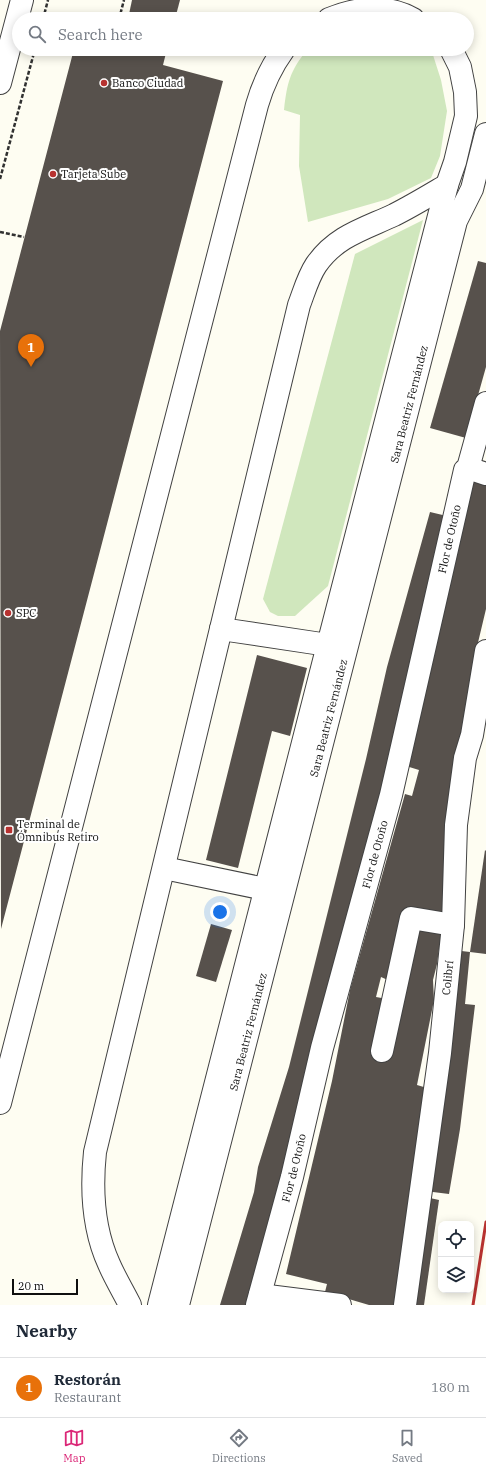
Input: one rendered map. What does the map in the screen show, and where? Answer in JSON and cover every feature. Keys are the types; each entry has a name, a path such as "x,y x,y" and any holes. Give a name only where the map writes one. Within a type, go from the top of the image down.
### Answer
{"street":[{"path":"19,12 22,0"},
{"path":"354,12 361,10 385,9 393,12"},
{"path":"0,83 12,38"},
{"path":"0,1103 260,97 269,72 279,56"},
{"path":"159,1305 328,645 466,116 465,92 460,67 454,56"},
{"name":"Sara Beatriz Fernández","path":"178,1305 456,221 472,189 486,134"},
{"path":"130,1305 108,1263 101,1243 93,1201 95,1152 299,305 315,266 336,244 349,235 395,215 447,185"},
{"name":"Flor de Otoño","path":"259,1300 292,1177 324,1040 391,795 465,470 477,471 486,403"},
{"path":"221,629 328,645"},
{"name":"Colibrí","path":"405,1305 440,1053 453,925 456,825 465,758 472,735 486,652"},
{"path":"164,868 265,889"},
{"path":"382,1051 411,918 453,925"},
{"path":"259,1300 329,1304"}],"path":[{"path":"45,12 48,0"},
{"path":"121,12 124,0"},
{"path":"0,178 33,56"},
{"path":"0,232 24,237"}],"green space":[{"path":"433,56 441,80 447,111 440,156 431,178 388,199 308,222 299,166 300,115 284,110 286,92 290,77 302,57"},
{"path":"423,220 328,586 295,616 278,616 270,612 263,599 355,254"}],"building":[{"path":"132,0 180,0 177,12 129,12"},
{"path":"72,56 165,56 163,65 223,81 1,929 0,331"},
{"path":"478,261 486,263 486,367 466,438 430,428"},
{"path":"474,477 486,480 486,609 476,651 444,921 409,915 390,981 381,977 376,997 393,1000 421,922 445,928 433,980 434,1000 417,1085 427,1088 399,1305 369,1305 325,1292 327,1284 286,1274 332,1081 350,990 405,794 412,796 419,770 406,766"},
{"path":"430,512 451,517 255,1305 220,1305 254,1192 258,1167 289,1067 366,759 387,667"},
{"path":"257,655 307,668 290,736 272,731 238,868 206,860"},
{"path":"485,850 486,851 486,954 470,952"},
{"path":"211,924 232,930 216,982 196,976"},
{"path":"453,950 470,952 465,1004 475,1005 460,1129 449,1194 425,1191"},
{"path":"430,1198 439,1200 424,1305 406,1305"}],"railway":[{"path":"473,1305 486,1222"}],"place":[{"name":"Banco Ciudad","path":"104,83"},
{"name":"Tarjeta Sube","path":"53,174"},
{"name":"Restorán","path":"31,367"},
{"name":"SPC","path":"8,613"},
{"name":"Terminal de Ómnibus Retiro","path":"9,830"}]}
